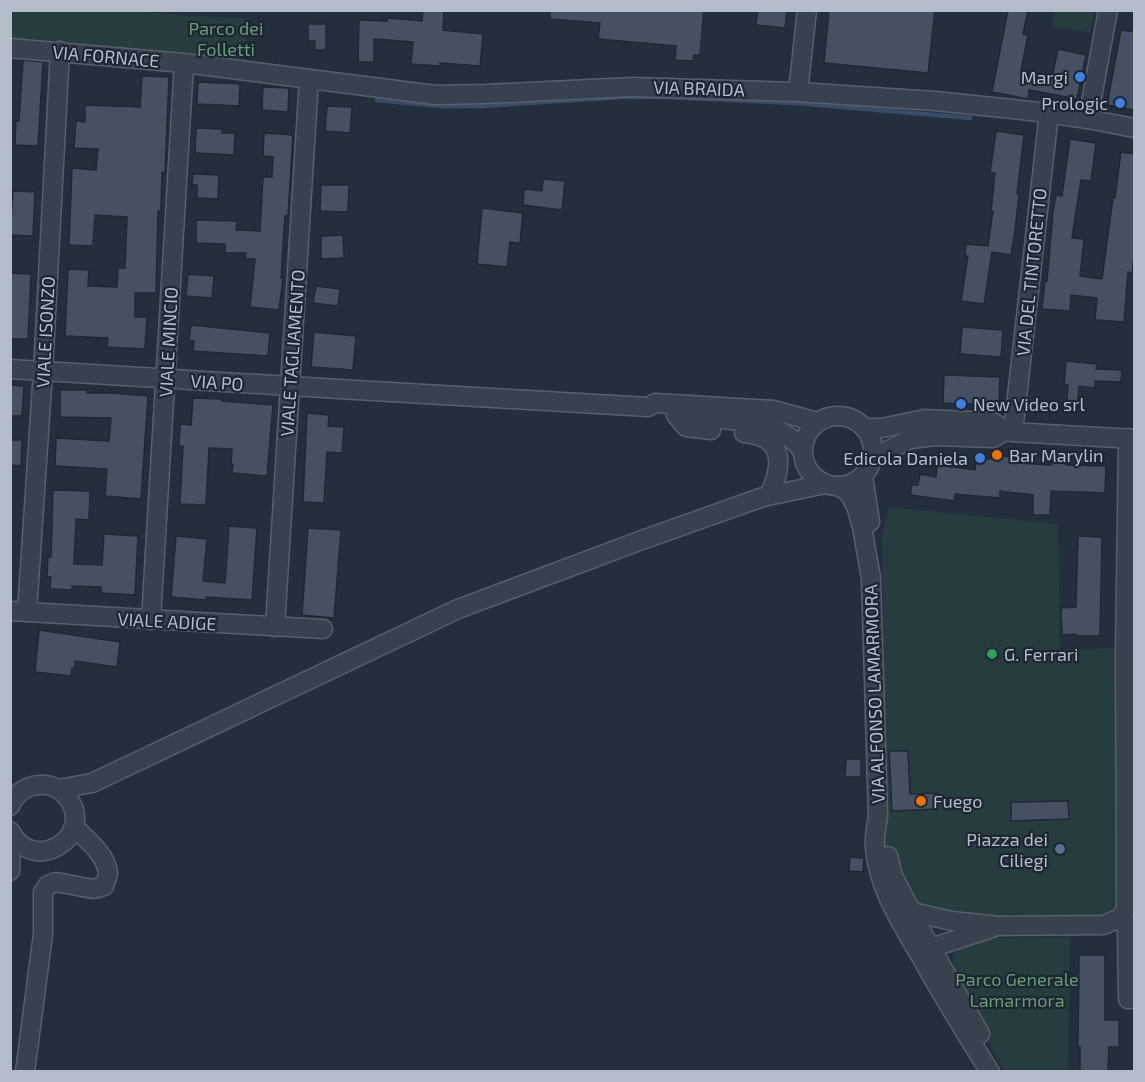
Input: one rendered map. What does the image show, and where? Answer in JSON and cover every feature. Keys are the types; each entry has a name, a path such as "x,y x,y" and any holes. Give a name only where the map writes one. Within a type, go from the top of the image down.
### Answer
{"street":[{"path":"798,92 807,10"},
{"path":"1088,119 1108,10"},
{"name":"VIA FORNACE","path":"10,48 184,63 309,79"},
{"name":"VIALE ISONZO","path":"19,612 43,371 60,51"},
{"name":"VIALE MINCIO","path":"151,620 184,63"},
{"name":"VIA BRAIDA","path":"309,79 435,94 486,94 632,87 798,92 972,104 1048,113 1134,128"},
{"name":"VIALE TAGLIAMENTO","path":"274,627 309,79"},
{"name":"VIA DEL TINTORETTO","path":"1009,431 1048,113"},
{"name":"VIA PO","path":"10,369 648,407"},
{"path":"817,422 773,410 655,403 648,407 655,413 760,423 777,429 797,443 810,473 816,480 848,492 856,506 870,572"},
{"path":"676,415 686,427 756,434 766,438 776,450 778,461 777,476 767,494"},
{"path":"58,789 92,783 458,609 767,494 797,477 803,457 804,439 817,422 826,417 847,417 857,421 865,428 872,442 872,459 869,468 856,481 847,485 767,494"},
{"path":"865,428 882,428 924,419 993,422 1009,431 1131,439 1125,657 1130,878 1126,909 1120,918 1104,925 999,926 952,921 912,912"},
{"path":"872,459 910,439 936,436 993,438 1009,431"},
{"path":"863,476 871,530 870,572"},
{"name":"VIA ALFONSO LAMARMORA","path":"870,572 878,817 874,837 882,880 896,913 953,1013 990,1071"},
{"name":"VIALE ADIGE","path":"19,612 323,629"},
{"path":"11,832 16,841 34,851 42,852 58,847 70,835 73,817 92,783"},
{"path":"10,806 18,794 27,788 48,785 58,789 64,794 73,817 106,863 108,875 104,886 93,888 56,882 48,885 43,892 43,934 25,1071"},
{"name":"VIA ALFONSO LAMARMORA","path":"878,817 893,876 912,912 949,995 953,1013"},
{"path":"11,832 11,870"},
{"path":"58,847 101,855"},
{"path":"11,870 34,851"},
{"name":"VIA ALFONSO LAMARMORA","path":"886,890 925,943 1001,1071"},
{"path":"1120,918 1127,926 1128,999 1134,999"},
{"path":"925,943 952,921"},
{"path":"925,943 999,926"}],"green space":[{"name":"Parco dei Folletti","path":"11,11 125,11 247,19 245,60 53,41 11,40"},
{"path":"1055,11 1095,11 1090,33 1052,26"},
{"path":"889,507 1058,524 1060,650 1118,648 1123,916 912,928 880,862 878,827 884,657 882,535"},
{"name":"Parco Generale Lamarmora","path":"1070,937 1068,1071 1005,1071 952,980 956,952 958,948 988,938"}],"building":[{"path":"423,10 444,10 443,30 483,34 480,66 440,63 440,66 411,64 413,42 374,39 374,62 358,62 359,20 387,21 387,18 422,21"},
{"path":"550,10 704,10 700,55 694,55 693,61 675,60 676,46 598,39 600,23 550,19"},
{"path":"758,10 787,10 785,28 756,25"},
{"path":"829,10 935,10 928,73 824,63"},
{"path":"1008,10 1028,10 1023,34 1028,35 1021,71 1052,77 1058,49 1086,55 1077,99 1029,90 1028,99 992,92"},
{"path":"308,24 326,24 326,50 315,50 315,41 308,41"},
{"path":"1121,30 1134,32 1134,110 1107,105"},
{"path":"23,60 43,62 38,146 15,145"},
{"path":"142,76 169,77 165,173 162,172 161,211 158,211 156,293 135,293 135,317 147,317 145,349 107,347 108,338 65,336 68,269 89,270 88,286 117,287 118,268 125,268 127,217 95,215 93,246 69,245 72,168 96,170 98,149 74,148 76,121 85,122 85,105 140,107"},
{"path":"198,82 240,84 239,106 197,104"},
{"path":"263,87 289,88 288,112 262,110"},
{"path":"327,106 352,107 350,133 325,131"},
{"path":"196,128 222,129 222,133 235,133 234,155 195,153"},
{"path":"996,131 1024,135 1011,255 992,252 984,304 961,301 968,256 965,256 966,244 988,246 995,173 990,173"},
{"path":"264,133 293,135 279,310 250,307 255,259 245,259 246,253 225,253 225,244 196,243 196,220 237,221 236,230 260,231 263,177 272,177 273,157 263,156"},
{"path":"1070,139 1096,143 1091,181 1081,180 1072,238 1084,239 1080,276 1102,279 1121,152 1134,154 1134,255 1132,273 1128,272 1124,322 1095,320 1097,298 1071,295 1070,311 1042,309 1045,280 1047,281 1053,212 1056,195 1062,196"},
{"path":"193,174 219,175 218,199 197,198 197,185 192,185"},
{"path":"543,179 565,181 562,210 523,205 524,189 542,191"},
{"path":"321,185 349,185 348,212 320,211"},
{"path":"13,191 35,192 33,236 10,235"},
{"path":"482,208 523,213 520,243 510,242 507,267 477,264"},
{"path":"343,235 344,258 321,259 321,236"},
{"path":"10,273 31,274 28,339 10,339"},
{"path":"188,274 214,276 212,298 186,296"},
{"path":"316,286 340,289 338,306 313,303"},
{"path":"191,325 270,333 268,356 193,351 194,341 189,340"},
{"path":"962,327 1003,330 1001,357 960,354"},
{"path":"314,332 356,336 353,370 311,367"},
{"path":"1066,361 1097,364 1096,369 1122,370 1121,382 1095,381 1095,388 1079,386 1077,412 1066,411 1068,385 1064,385"},
{"path":"944,375 1000,377 999,405 943,403"},
{"path":"10,385 24,386 22,416 10,416"},
{"path":"60,390 87,390 87,393 148,396 141,499 105,496 107,469 55,466 56,438 109,441 111,418 60,417"},
{"path":"193,398 273,405 267,476 232,473 232,449 209,448 206,505 180,504 183,446 179,446 180,424 191,425"},
{"path":"307,413 329,415 328,426 344,427 342,453 327,452 324,503 303,502"},
{"path":"10,440 22,440 21,466 10,465"},
{"path":"992,455 1018,457 1018,463 1051,465 1051,462 1066,463 1066,465 1106,466 1105,493 1051,491 1050,515 1033,515 1033,495 1000,491 1000,498 955,494 954,501 910,495 912,485 918,485 920,474 936,477 937,465 975,470 976,458 991,459"},
{"path":"53,490 90,491 89,520 76,519 74,564 102,565 104,534 138,536 135,595 101,593 101,587 72,586 72,590 50,589 51,577 47,577 48,557 51,557"},
{"path":"229,526 257,528 252,600 171,597 176,536 207,539 203,581 225,583"},
{"path":"308,528 341,530 334,618 302,615"},
{"path":"1078,536 1102,537 1100,636 1062,635 1061,608 1076,607"},
{"path":"39,630 120,642 117,667 75,661 75,668 72,668 71,676 35,672"},
{"path":"889,751 908,751 910,794 937,793 937,809 892,811"},
{"path":"846,759 861,759 861,777 845,777"},
{"path":"1068,801 1069,819 1011,821 1011,802"},
{"path":"850,857 864,858 863,872 849,871"},
{"path":"1079,955 1105,955 1105,1020 1119,1020 1119,1047 1109,1047 1108,1071 1080,1071"}],"waterway":[{"path":"377,100 441,106 482,106 623,97 666,97 797,103 970,118"}],"place":[{"name":"Margi","path":"1080,77"},
{"name":"Prologic","path":"1120,103"},
{"name":"New Video srl","path":"961,404"},
{"name":"Bar Marylin","path":"997,455"},
{"name":"Edicola Daniela","path":"980,458"},
{"name":"G. Ferrari","path":"992,654"},
{"name":"Fuego","path":"921,801"},
{"name":"Piazza dei Ciliegi","path":"1060,849"}]}
